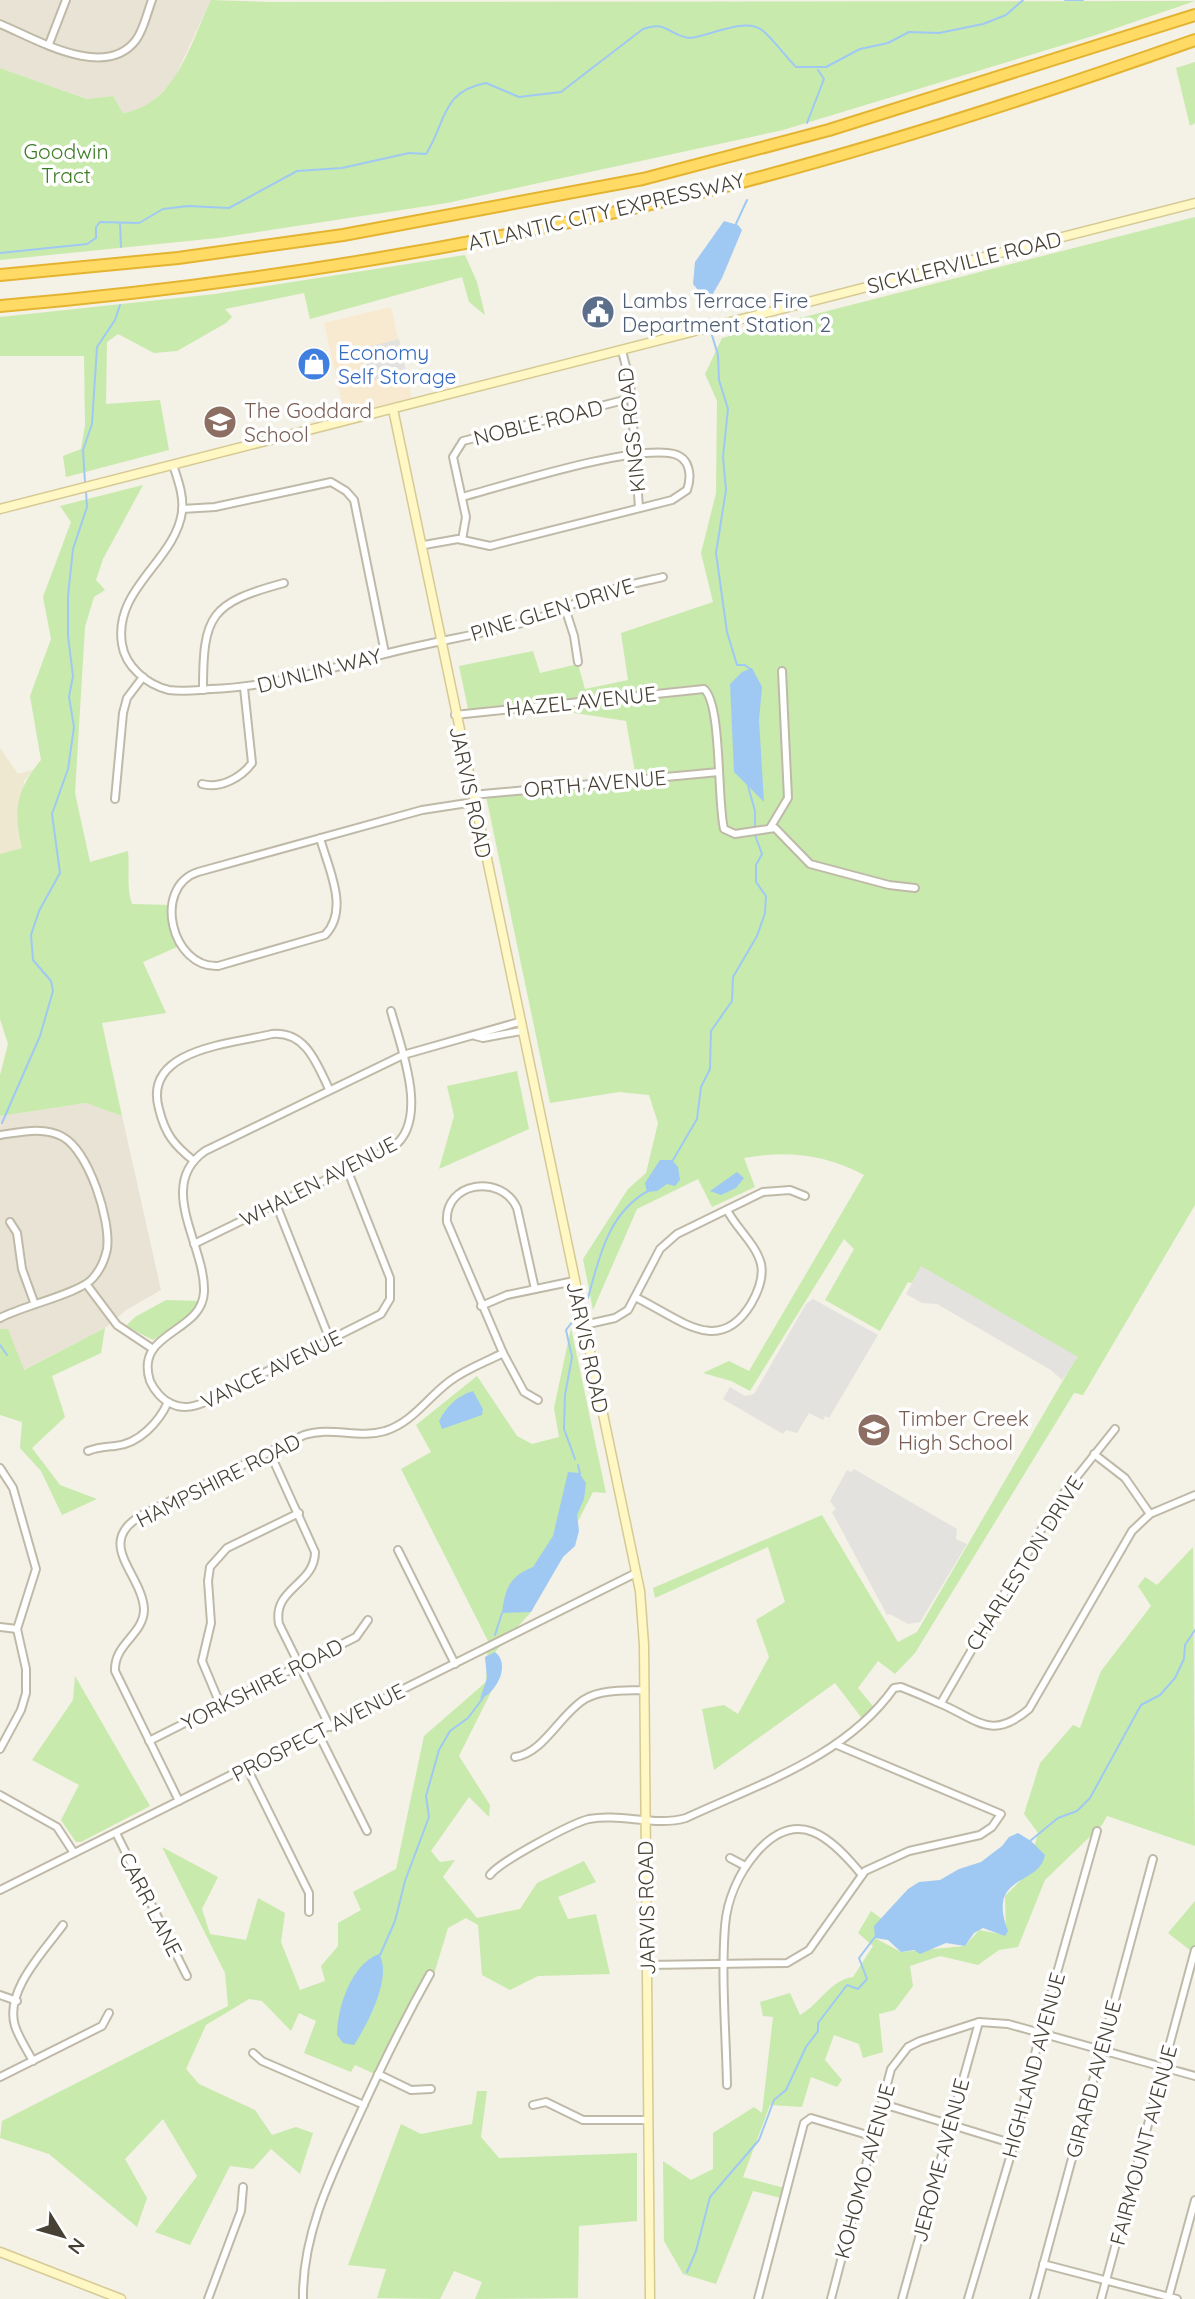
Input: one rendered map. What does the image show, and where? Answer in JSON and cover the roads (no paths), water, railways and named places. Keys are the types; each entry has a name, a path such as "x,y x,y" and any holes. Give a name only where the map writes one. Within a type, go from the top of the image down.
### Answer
{"highway":[{"name":"ATLANTIC CITY EXPRESSWAY","path":"0,275 178,258 343,235 643,179 829,130 1195,15"},
{"name":"ATLANTIC CITY EXPRESSWAY","path":"0,306 160,290 286,272 464,243 618,211 773,173 965,117 1195,40"}],"street":[{"path":"49,44 66,0"},
{"path":"0,24 85,57 113,57 136,40 152,0"},
{"name":"SICKLERVILLE ROAD","path":"0,509 1195,203"},
{"name":"KINGS ROAD","path":"622,351 632,398 639,508"},
{"name":"NOBLE ROAD","path":"462,540 466,517 453,457 463,441 632,398"},
{"name":"JARVIS ROAD","path":"393,409 424,545 455,716 643,1615 650,2299"},
{"path":"424,545 462,540 490,546 639,508 681,496 689,485 689,475 686,462 676,454 635,454 462,497"},
{"path":"115,799 123,713 127,698 143,677 127,659 122,645 125,611 136,588 174,536 182,509 173,465"},
{"path":"182,509 215,508 331,482 346,491 354,500 385,653"},
{"name":"PINE GLEN DRIVE","path":"441,641 523,623 610,590 663,577"},
{"path":"203,690 203,645 209,626 235,599 284,583"},
{"path":"565,608 575,636 578,662"},
{"name":"DUNLIN WAY","path":"143,677 165,689 244,688 275,684 385,653 441,641"},
{"path":"769,828 788,798 782,671"},
{"path":"201,784 208,786 234,779 252,763 244,688"},
{"name":"HAZEL AVENUE","path":"455,716 698,688 707,691 714,712 719,772"},
{"path":"719,772 724,828 735,834 769,828 780,832 810,864 889,885 915,888"},
{"name":"ORTH AVENUE","path":"320,838 338,909 335,922 325,935 218,966 203,965 189,957 180,944 172,907 174,892 182,881 198,873 320,838 431,807 473,799 719,772"},
{"name":"WHALEN AVENUE","path":"194,1244 393,1147 407,1132 412,1111 403,1055 391,1011"},
{"path":"87,1285 117,1325 153,1349 163,1337 189,1322 202,1305 204,1288 182,1200 184,1182 194,1161 205,1151 403,1055 475,1036 483,1038 520,1026"},
{"path":"194,1161 169,1138 156,1098 160,1075 177,1059 272,1034 284,1034 301,1042 310,1051 329,1089"},
{"path":"0,1135 32,1130 50,1132 70,1142 84,1157 107,1240 102,1265 87,1285 34,1302 0,1318"},
{"name":"VANCE AVENUE","path":"153,1349 149,1360 151,1381 168,1402 183,1407 198,1405 377,1318 388,1304 392,1289 389,1273 347,1169"},
{"path":"535,1289 515,1203 499,1188 477,1186 454,1197 447,1217 481,1306 524,1392 538,1400"},
{"path":"584,1325 615,1318 628,1310 637,1298 654,1260 668,1240 767,1191 790,1190 804,1196"},
{"path":"276,1205 330,1340"},
{"path":"637,1298 708,1332 722,1332 740,1322 757,1293 762,1268 757,1254 727,1209"},
{"path":"10,1222 17,1233 22,1269 34,1302"},
{"path":"481,1306 535,1289 574,1281"},
{"name":"HAMPSHIRE ROAD","path":"180,1801 115,1671 117,1654 137,1630 143,1616 142,1598 122,1555 121,1543 125,1531 138,1517 317,1431 364,1434 397,1426 414,1416 449,1382 503,1353"},
{"path":"88,1451 102,1446 118,1446 146,1432 158,1420 168,1402"},
{"name":"CHARLESTON DRIVE","path":"941,1703 1059,1499 1115,1429"},
{"path":"270,1453 315,1547 314,1562 306,1578 285,1594 278,1617 330,1727"},
{"path":"1094,1454 1125,1478 1150,1514"},
{"path":"0,1468 13,1488 36,1569 17,1629 26,1669 26,1693 21,1710 0,1749"},
{"path":"490,1875 502,1862 586,1820 666,1822 687,1818 837,1745 881,1707 894,1688 901,1687 941,1703 977,1724 1005,1726 1029,1709 1123,1544 1150,1514 1195,1495"},
{"path":"220,1704 202,1665 211,1623 208,1581 210,1567 227,1548 299,1513"},
{"path":"398,1550 455,1664"},
{"name":"PROSPECT AVENUE","path":"0,1890 636,1573"},
{"name":"YORKSHIRE ROAD","path":"149,1741 356,1637 368,1620"},
{"path":"0,1627 17,1629"},
{"path":"515,1757 531,1752 567,1713 588,1698 620,1691 645,1690"},
{"path":"318,1733 367,1831"},
{"path":"647,1965 787,1963 800,1957 820,1935 862,1875 877,1862 909,1851 980,1835 992,1827 1001,1814 837,1745"},
{"path":"247,1768 309,1893 309,1912"},
{"path":"0,1795 57,1827 74,1853"},
{"path":"727,2085 725,1924 733,1891 745,1866 770,1837 792,1828 806,1829 828,1839 862,1875"},
{"name":"HIGHLAND AVENUE","path":"968,2299 1014,2144 1040,2033 1097,1831"},
{"name":"CARR LANE","path":"116,1833 187,1976"},
{"path":"730,1858 745,1866"},
{"name":"GIRARD AVENUE","path":"1034,2299 1153,1859"},
{"path":"33,2061 15,2025 17,2001 25,1976 36,1957 63,1925"},
{"name":"FAIRMOUNT AVENUE","path":"1101,2299 1195,1950"},
{"path":"303,2299 304,2258 338,2160 378,2074 430,1974"},
{"path":"0,1995 17,2001"},
{"path":"0,2077 102,2026 109,2013"},
{"path":"979,2022 1008,2024 1195,2076"},
{"name":"KOHOMO AVENUE","path":"831,2299 891,2069 908,2048 979,2022"},
{"name":"JEROME AVENUE","path":"902,2299 979,2022"},
{"path":"253,2053 262,2061 364,2105"},
{"path":"378,2074 411,2090 431,2089"},
{"path":"533,2105 547,2102 583,2120 648,2120"},
{"path":"884,2104 1014,2144"},
{"path":"758,2299 800,2134 807,2120 874,2137"},
{"path":"208,2299 241,2211 243,2187"},
{"path":"1169,2298 1195,2200"},
{"path":"0,2252 121,2299"},
{"path":"1043,2264 1177,2299"}],"water":[{"path":"724,221 738,225 742,230 722,278 708,302 693,284 695,262"},
{"path":"752,668 762,687 759,720 764,802 734,772 730,684 742,672"},
{"path":"660,1160 672,1160 678,1167 680,1180 675,1186 667,1184 657,1191 647,1192 645,1183"},
{"path":"737,1172 744,1178 736,1188 721,1195 710,1191"},
{"path":"473,1391 483,1409 482,1415 442,1429 439,1421 449,1406"},
{"path":"568,1472 579,1473 586,1483 584,1499 577,1515 579,1531 575,1546 563,1557 531,1612 502,1613 510,1584 519,1574 533,1567 553,1536"},
{"path":"495,1652 502,1664 500,1678 492,1691 480,1699 487,1678 485,1657"},
{"path":"1018,1833 1045,1855 1034,1872 1008,1890 1003,1912 1008,1931 1005,1936 983,1928 974,1933 965,1946 946,1943 920,1954 914,1950 901,1952 888,1940 875,1938 874,1926 908,1889 919,1882 940,1880 959,1869 981,1862 1009,1837"},
{"path":"379,1954 383,1975 377,2000 354,2045 343,2043 337,2035 343,2000 353,1977 369,1959"}],"waterway":[{"path":"0,253 87,244 96,238 96,227 100,222 139,223 163,209 188,206 229,208 297,171 342,168 409,153 426,154 447,110 460,93 486,83 519,97 561,92 643,29 651,27 663,27 690,38 737,26 755,27 762,30 796,67 826,67 860,49 888,43 909,32 939,33 983,24 1006,15 1023,0"},
{"path":"1065,0 1083,0"},
{"path":"807,123 824,79 818,70"},
{"path":"735,226 747,200"},
{"path":"120,223 121,247"},
{"path":"85,482 83,450 92,424 97,347 115,320 120,305"},
{"path":"711,332 718,355 719,380 728,409 723,457 726,490 716,553 727,632 737,665 745,665 750,669"},
{"path":"2,1123 40,1036 53,991 51,981 33,960 31,935 39,911 60,873 52,814 68,769 74,727 69,697 73,676 68,636 68,596 73,549 87,507 86,492"},
{"path":"748,786 755,811 755,828"},
{"path":"673,1160 697,1119 701,1087 710,1069 711,1031 732,1001 733,977 757,936 765,913 766,896 756,882 756,865 762,854 755,835"},
{"path":"588,1298 601,1252 614,1224 634,1200 648,1191"},
{"path":"575,1459 564,1429 565,1395 572,1357 566,1330 576,1317"},
{"path":"0,1345 7,1355"},
{"path":"578,1465 580,1474"},
{"path":"495,1635 502,1613"},
{"path":"1030,1841 1058,1818 1077,1811 1090,1798 1141,1705 1160,1695 1175,1678 1184,1659 1185,1645 1195,1630"},
{"path":"380,1955 395,1921 405,1881 429,1817 426,1796 439,1750 450,1731 468,1718 483,1698"},
{"path":"687,2272 696,2251 710,2197 759,2140 774,2100 786,2090 806,2047 818,2031 818,2023 847,1985 858,1989 867,1979 859,1958 875,1937"}],"place":[{"name":"Lambs Terrace Fire Department Station 2","path":"598,312"},
{"name":"Economy Self Storage","path":"314,364"},
{"name":"The Goddard School","path":"220,422"},
{"name":"Timber Creek High School","path":"874,1430"}],"park label":[{"name":"Goodwin Tract","path":"66,163"}]}
